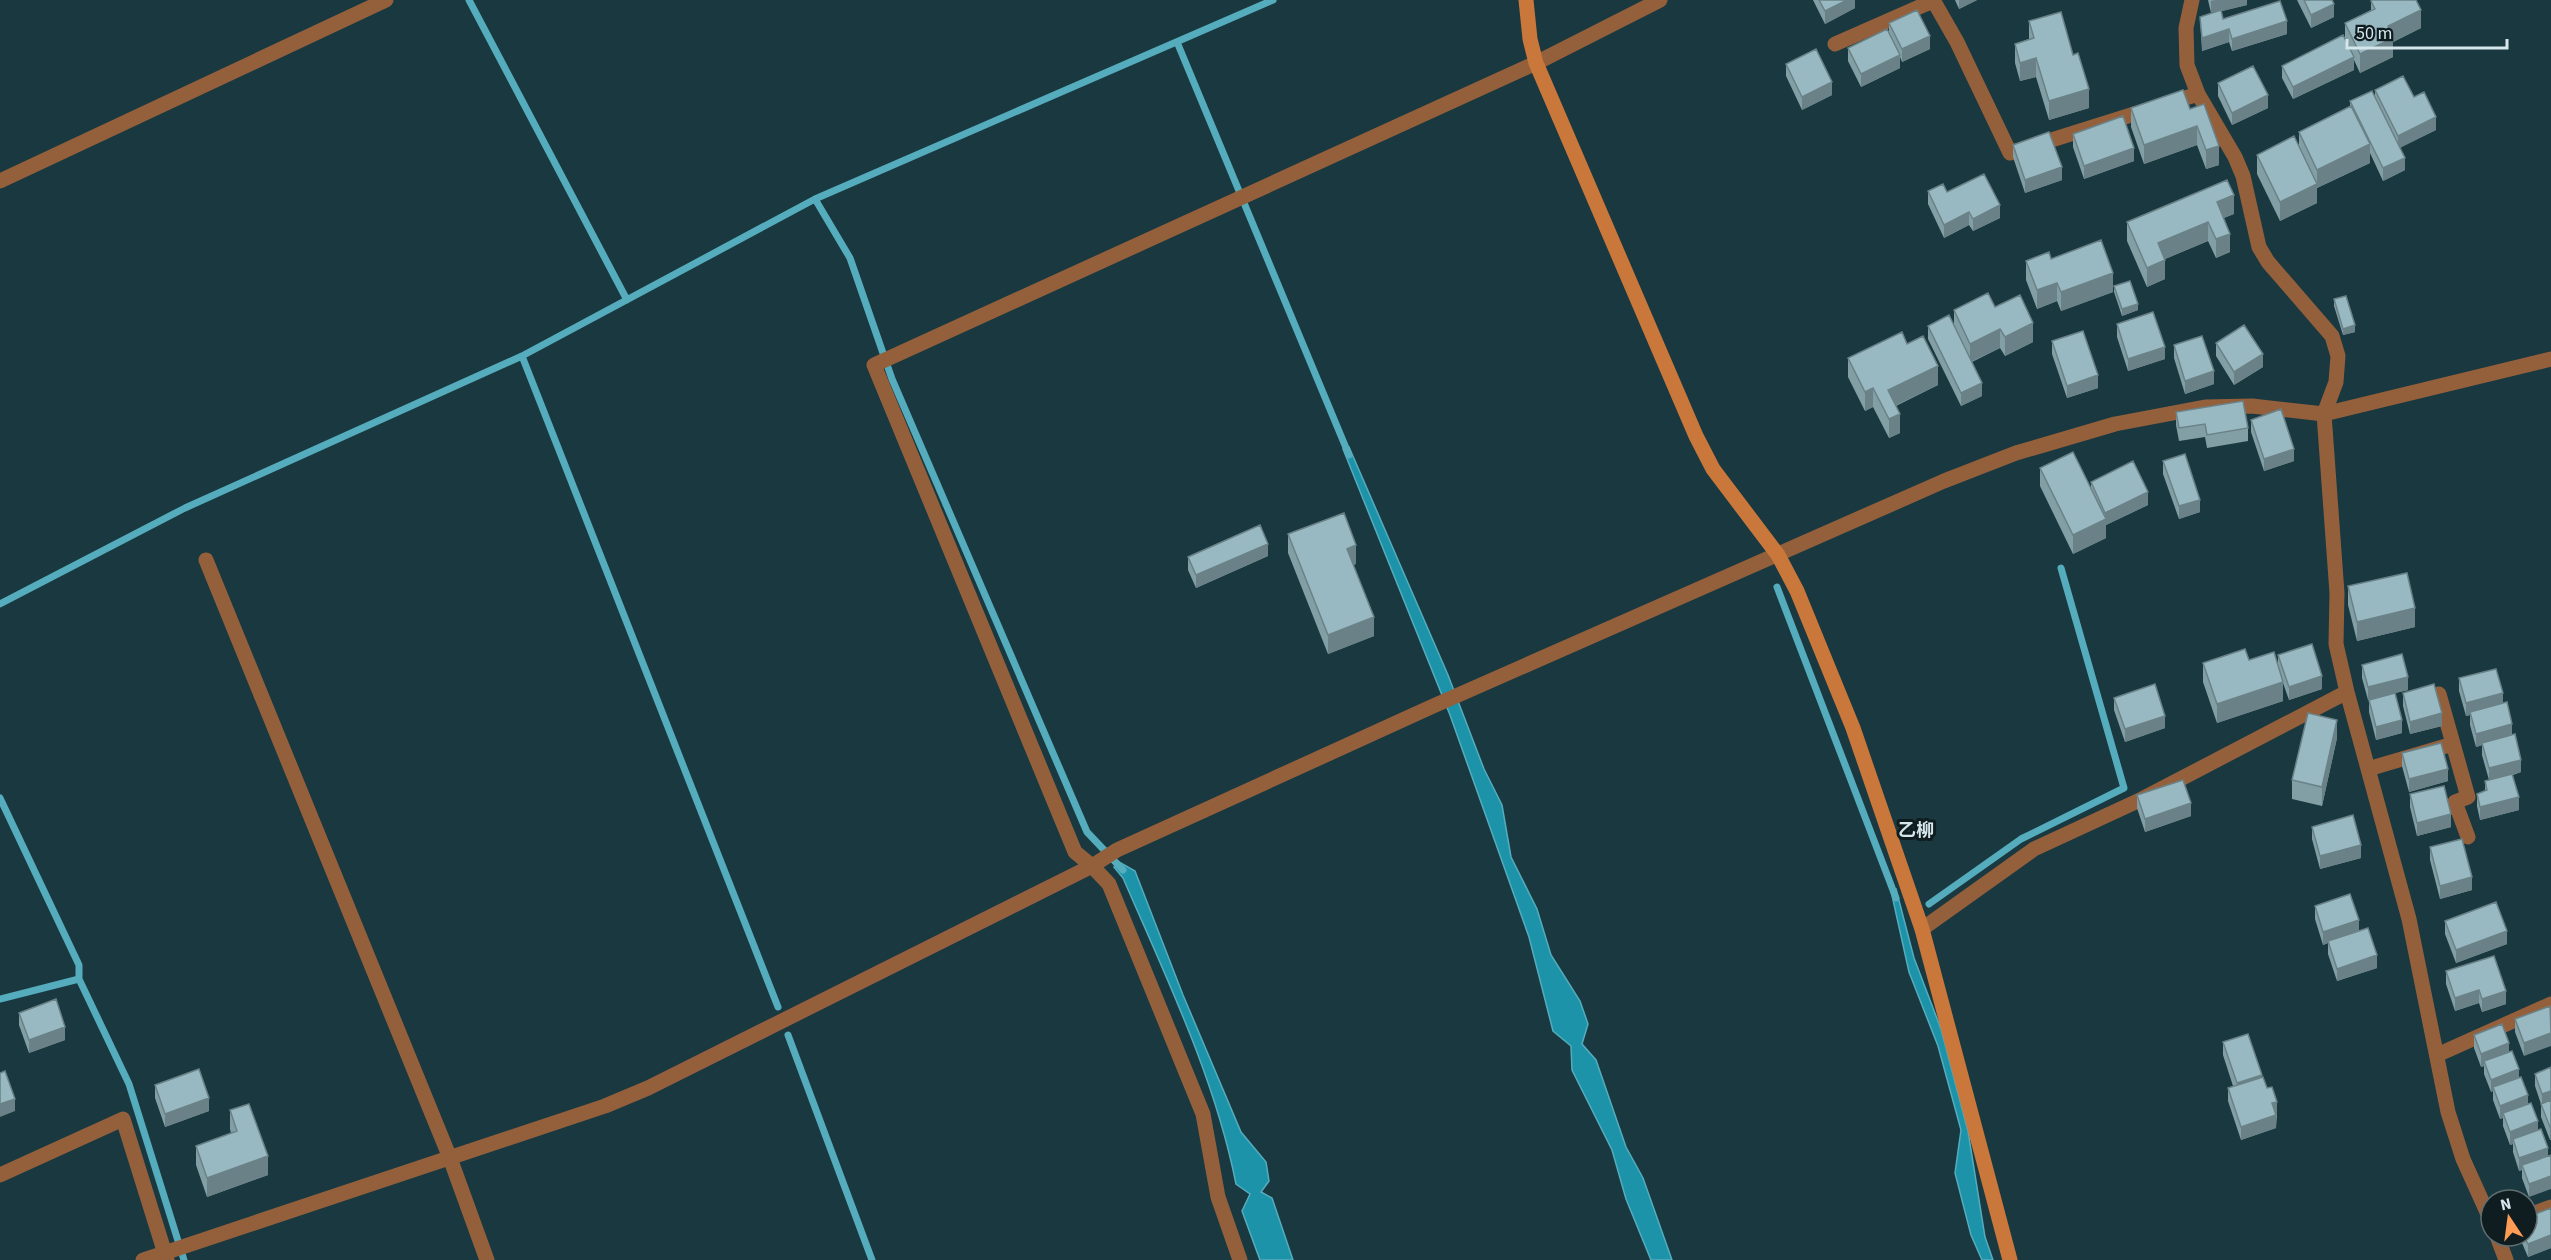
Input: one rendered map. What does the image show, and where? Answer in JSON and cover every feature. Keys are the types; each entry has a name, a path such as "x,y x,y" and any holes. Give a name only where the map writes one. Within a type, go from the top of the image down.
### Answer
{"street":[{"path":"0,181 386,0"},
{"path":"1526,0 1530,39 1536,63 1696,436 1713,469 1778,555 1797,591 1852,728 1922,929 2010,1260"},
{"path":"1240,1260 1218,1197 1203,1114 1109,884 1096,863 1075,852 874,365 1536,63 1660,0"},
{"path":"2192,0 2186,28 2187,65 2198,94 2235,157 2243,176 2259,247 2268,262 2332,336 2338,356 2336,382 2324,414 2337,592 2336,644 2409,919 2448,1112 2463,1159 2479,1194"},
{"path":"1835,44 1933,1 1957,42 2010,153 2198,94"},
{"path":"143,1260 168,1254 605,1106 648,1088 1096,863 1117,850 1431,707 1954,477 2016,453 2115,424 2205,407 2252,406 2324,414 2551,359"},
{"path":"206,560 450,1158 487,1260"},
{"path":"1922,929 2034,849 2142,799 2347,692"},
{"path":"2439,694 2468,797 2455,802 2468,837"},
{"path":"2368,769 2453,744"},
{"path":"2437,1055 2551,1004"},
{"path":"0,1175 123,1119 168,1254"}],"water":[{"path":"1349,447 1448,675 1484,769 1502,805 1511,857 1537,909 1551,955 1580,1001 1588,1024 1582,1044 1596,1060 1626,1147 1643,1178 1672,1260 1651,1260 1626,1199 1612,1150 1572,1070 1571,1046 1553,1031 1529,937 1450,715 1343,449"},
{"path":"1119,862 1135,871 1183,995 1241,1132 1266,1162 1269,1181 1261,1192 1272,1198 1293,1260 1260,1260 1242,1211 1250,1194 1236,1184 1216,1105 1172,990 1123,878 1114,867"},
{"path":"1896,889 1914,958 1941,1029 1968,1131 1985,1237 1993,1260 1982,1260 1971,1235 1955,1173 1961,1130 1938,1046 1909,972 1891,891"}],"building":[{"path":"1819,0 1847,0 1825,11"},
{"path":"2304,0 2332,0 2334,4 2311,15"},
{"path":"2372,0 2416,0 2421,10 2388,26 2393,38 2360,54 2345,23 2375,9"},
{"path":"2280,1 2287,21 2232,39 2229,29 2202,38 2200,17 2221,10 2223,19"},
{"path":"1917,10 1930,36 1902,49 1889,23"},
{"path":"2061,12 2073,55 2078,53 2089,89 2049,101 2036,58 2020,63 2015,44 2034,38 2029,21"},
{"path":"1887,29 1900,55 1861,74 1848,48"},
{"path":"2343,35 2354,57 2293,87 2282,66"},
{"path":"1816,49 1832,82 1802,97 1786,64"},
{"path":"2253,66 2268,95 2232,113 2218,83"},
{"path":"2403,76 2414,97 2424,92 2436,117 2398,136 2375,90"},
{"path":"2183,90 2190,109 2204,104 2219,146 2206,150 2197,126 2144,145 2131,108"},
{"path":"2372,91 2405,158 2383,168 2350,101"},
{"path":"2351,106 2370,144 2317,170 2299,132"},
{"path":"2123,116 2134,148 2084,166 2073,134"},
{"path":"2049,132 2062,167 2025,180 2013,145"},
{"path":"2294,136 2317,184 2280,202 2257,155"},
{"path":"1984,174 2000,205 1973,219 1969,212 1944,225 1928,191 1943,184 1947,192"},
{"path":"2227,180 2234,195 2217,202 2230,234 2216,239 2208,222 2158,243 2165,260 2147,268 2127,222"},
{"path":"2101,240 2113,273 2061,292 2057,283 2037,290 2026,261 2049,252 2051,259"},
{"path":"2130,281 2138,304 2122,309 2114,286"},
{"path":"1988,293 1995,307 2020,295 2033,323 2005,337 2000,329 1970,344 1954,310"},
{"path":"2346,296 2355,325 2343,329 2334,299"},
{"path":"2153,312 2165,347 2128,359 2117,324"},
{"path":"1949,315 1982,383 1961,393 1928,326"},
{"path":"2244,325 2263,354 2234,372 2216,343"},
{"path":"2083,331 2098,375 2067,386 2052,341"},
{"path":"1902,332 1907,344 1923,336 1938,366 1888,390 1900,414 1889,419 1873,388 1865,392 1848,358"},
{"path":"2202,336 2214,371 2185,381 2174,345"},
{"path":"2243,401 2248,428 2207,435 2205,424 2179,428 2176,412"},
{"path":"2281,409 2294,449 2264,459 2251,420"},
{"path":"2073,452 2106,519 2073,535 2040,468"},
{"path":"2185,454 2200,500 2179,506 2163,461"},
{"path":"2133,461 2148,492 2105,513 2091,482"},
{"path":"1344,513 1356,545 1347,549 1374,617 1328,635 1288,534"},
{"path":"1260,525 1268,544 1196,575 1188,557"},
{"path":"2407,573 2415,608 2357,622 2348,586"},
{"path":"2312,644 2322,676 2289,687 2278,655"},
{"path":"2245,649 2249,660 2274,652 2283,682 2217,704 2203,663"},
{"path":"2402,654 2408,677 2368,687 2362,665"},
{"path":"2496,669 2503,693 2466,703 2459,678"},
{"path":"2155,684 2165,716 2125,729 2114,698"},
{"path":"2434,684 2442,713 2410,722 2403,693"},
{"path":"2395,693 2402,720 2376,727 2369,700"},
{"path":"2507,702 2512,724 2476,734 2470,712"},
{"path":"2308,713 2337,720 2322,787 2292,780"},
{"path":"2515,734 2521,760 2489,768 2482,743"},
{"path":"2441,743 2448,769 2409,779 2402,753"},
{"path":"2512,774 2519,797 2480,807 2477,794 2487,790 2485,781"},
{"path":"2183,780 2191,803 2145,819 2137,795"},
{"path":"2444,786 2451,814 2417,823 2410,794"},
{"path":"2353,815 2361,845 2320,856 2312,827"},
{"path":"2462,839 2472,877 2440,886 2430,847"},
{"path":"2350,894 2359,920 2323,932 2315,906"},
{"path":"2496,902 2507,931 2456,950 2445,921"},
{"path":"2368,928 2377,955 2337,969 2328,941"},
{"path":"2494,956 2506,991 2482,999 2479,990 2455,998 2446,971"},
{"path":"56,999 65,1027 29,1040 19,1013"},
{"path":"2550,1006 2551,1033 2524,1043 2515,1019"},
{"path":"2502,1024 2509,1043 2481,1054 2474,1035"},
{"path":"2248,1034 2262,1075 2237,1083 2223,1042"},
{"path":"2512,1051 2519,1069 2491,1080 2484,1061"},
{"path":"2551,1067 2551,1091 2542,1094 2535,1074"},
{"path":"199,1069 209,1098 165,1114 155,1085"},
{"path":"5,1071 15,1099 0,1104 0,1073"},
{"path":"2263,1077 2267,1088 2272,1087 2277,1102 2272,1103 2276,1115 2241,1127 2228,1088"},
{"path":"2521,1077 2528,1095 2500,1106 2493,1087"},
{"path":"2551,1100 2551,1127 2550,1127 2541,1104"},
{"path":"2531,1103 2538,1121 2510,1132 2503,1113"},
{"path":"249,1104 268,1156 207,1178 196,1146 237,1131 230,1110"},
{"path":"2541,1129 2548,1148 2519,1158 2513,1139"},
{"path":"2551,1155 2551,1176 2529,1184 2522,1165"},
{"path":"2551,1208 2551,1235 2539,1240 2539,1212"}],"waterway":[{"path":"469,0 627,300"},
{"path":"0,604 185,508 522,356 815,199 1273,0"},
{"path":"1177,42 1349,455"},
{"path":"815,199 850,258 892,379 1087,832 1123,870"},
{"path":"522,356 778,1007"},
{"path":"1929,904 2021,839 2124,788 2061,568"},
{"path":"1777,587 1896,898"},
{"path":"0,798 79,965 79,979 129,1084 184,1260"},
{"path":"0,999 79,979"},
{"path":"788,1035 872,1260"}],"district":[{"name":"乙柳","path":"1916,830"}]}
